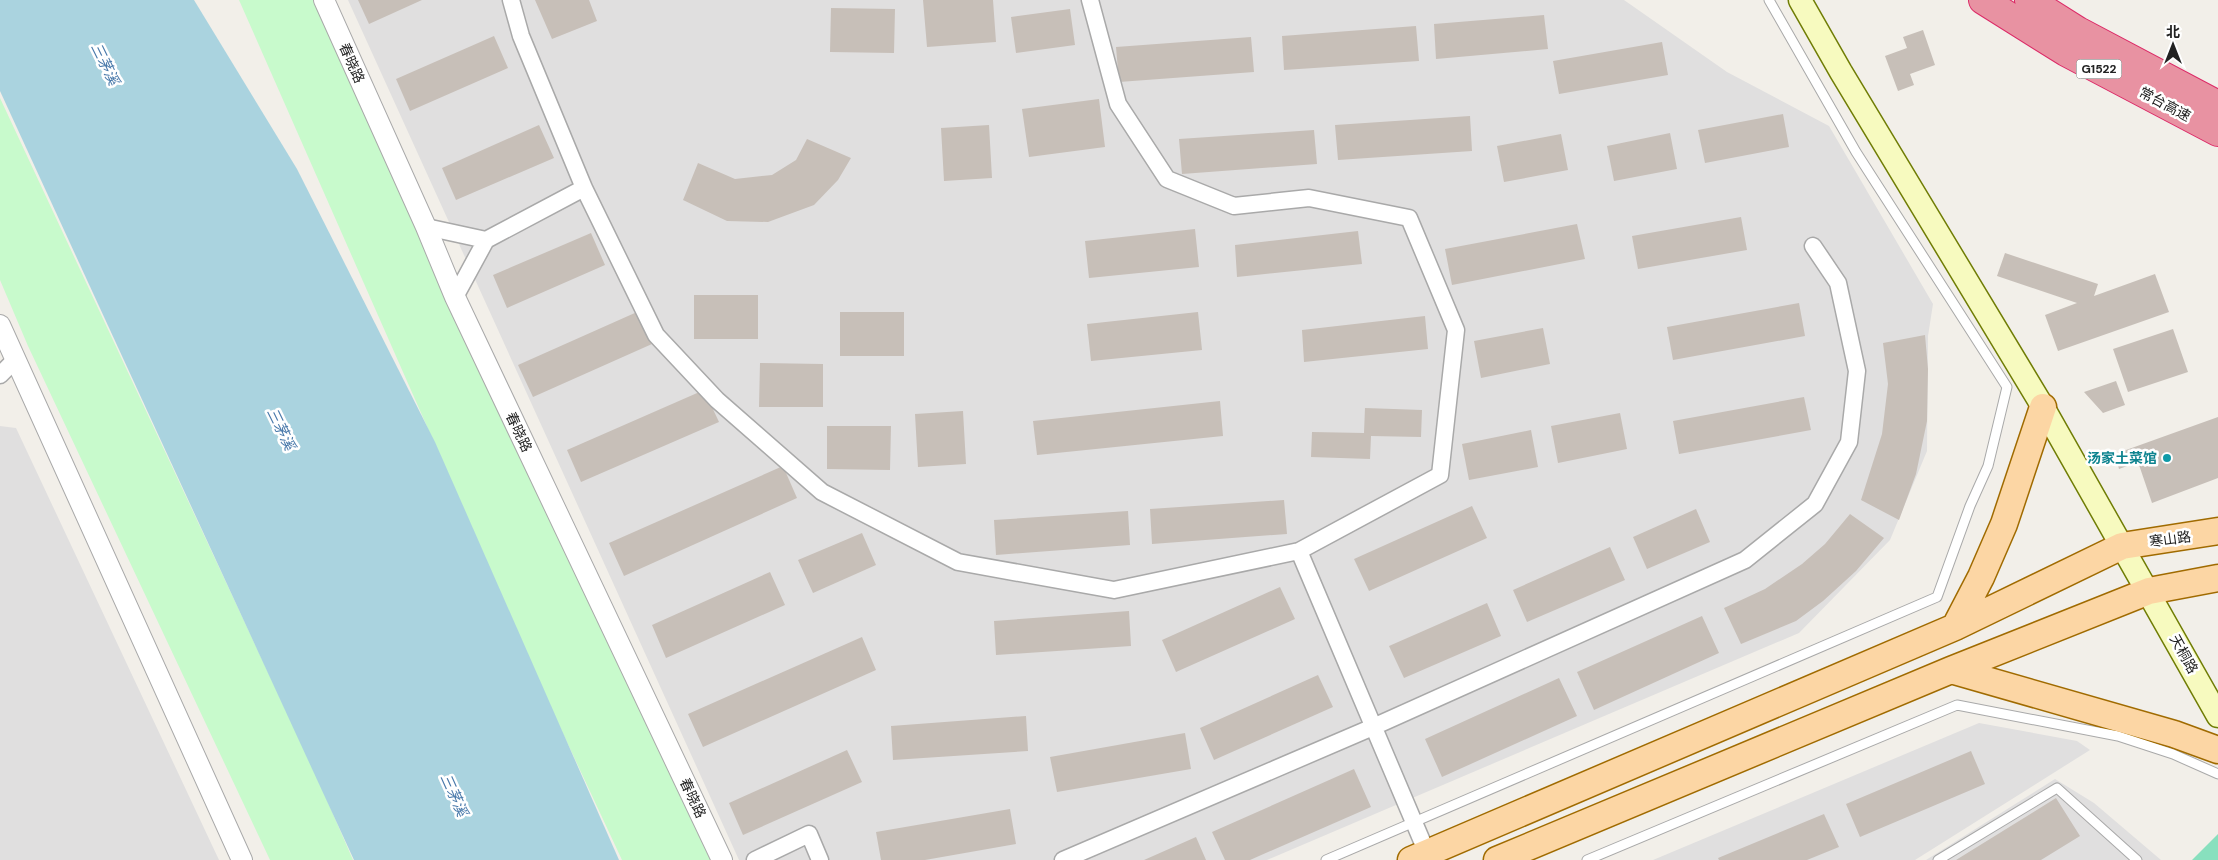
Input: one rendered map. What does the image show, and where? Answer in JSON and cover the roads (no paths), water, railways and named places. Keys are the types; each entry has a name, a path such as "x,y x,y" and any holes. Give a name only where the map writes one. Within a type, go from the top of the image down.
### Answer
{"highway":[{"name":"常台高速","path":"1983,0 2066,52 2218,132"},
{"name":"常台高速","path":"2029,0 2078,31 2218,105"}],"main road":[{"name":"天桐路","path":"1800,0 1841,72 2043,408 2149,591 2218,716"},
{"path":"1955,627 1981,578 2004,524 2043,408"},
{"name":"寒山路","path":"1422,858 1955,627 2122,546 2218,531"},
{"path":"1497,860 1951,670 2149,591 2218,578"},
{"path":"1951,670 2174,734 2218,750"}],"street":[{"name":"春晓路","path":"324,0 426,226 455,297 722,860"},
{"path":"511,0 521,36 584,188 656,335 717,400 822,492 958,562 1114,590 1299,551 1440,475 1456,330 1409,218 1309,198 1234,206 1167,178 1118,104 1090,0"},
{"path":"455,297 486,240 584,188"},
{"path":"426,226 486,240"},
{"path":"1063,860 1373,727 1745,560 1815,504 1849,442 1857,371 1838,284 1813,246"},
{"path":"0,324 242,860"},
{"path":"0,375 16,360"},
{"path":"1299,551 1413,822 1422,858"},
{"path":"755,860 809,834 820,860"}],"lane":[{"path":"1326,860 1937,597 1970,506 1988,466 2007,387 1856,152 1769,0"},
{"path":"1587,860 1957,704 2118,736 2173,754 2218,774"},
{"path":"1938,860 2057,788 2137,860"}],"water":[{"name":"三茅溪","path":"0,0 194,0 297,169 435,442 619,860 354,860 0,91"}],"place":[{"name":"汤家土菜馆","path":"2167,458"}]}
